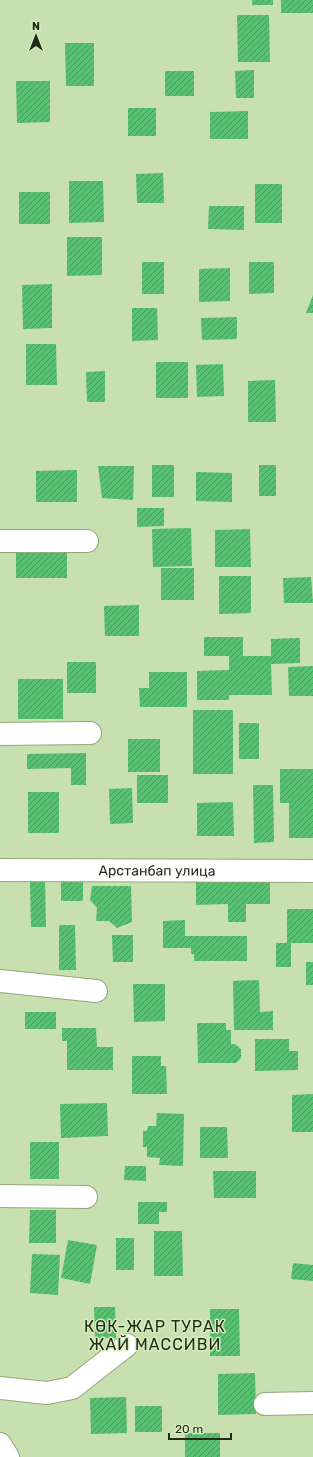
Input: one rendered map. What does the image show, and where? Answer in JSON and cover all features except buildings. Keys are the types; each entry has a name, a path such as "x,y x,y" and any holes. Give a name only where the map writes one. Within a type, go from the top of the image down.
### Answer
{"street":[{"path":"0,541 87,541"},
{"path":"0,734 90,733"},
{"name":"Арстанбап улица","path":"0,870 313,871"},
{"path":"0,981 96,991"},
{"path":"0,1196 86,1197"},
{"path":"0,1388 47,1393 72,1388 128,1345"},
{"path":"265,1404 313,1403"},
{"path":"0,1444 8,1457"}],"district":[{"name":"КӨК-ЖАР ТУРАК ЖАЙ МАССИВИ","path":"155,1335"}]}
